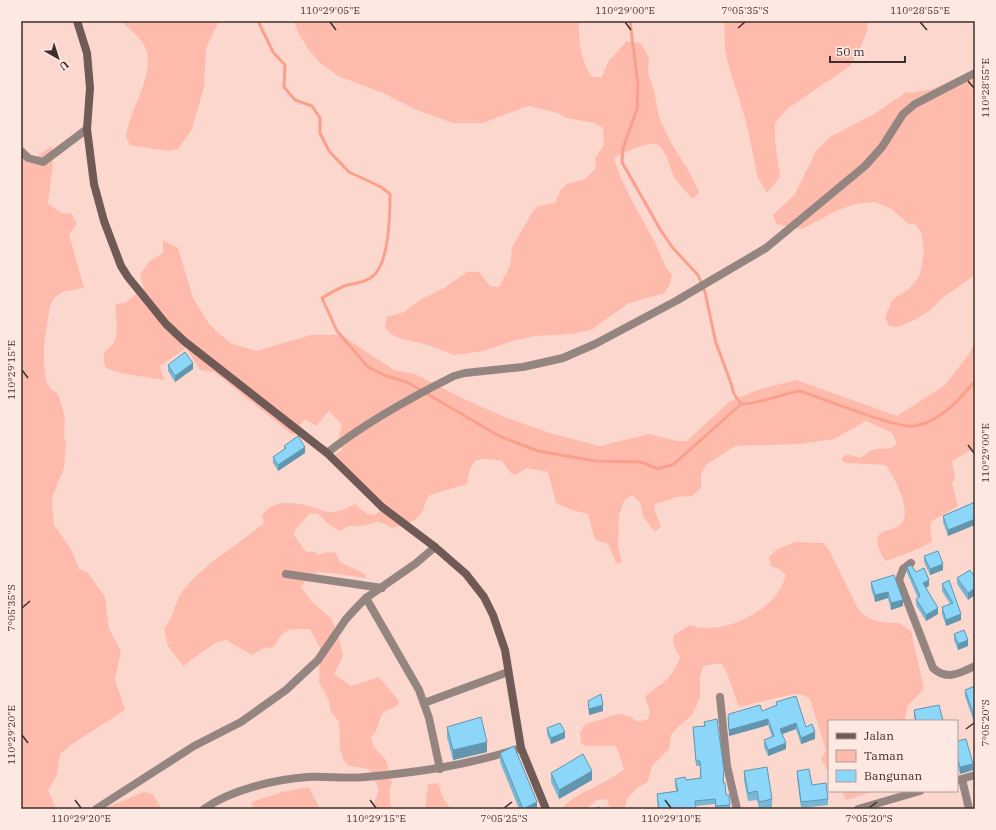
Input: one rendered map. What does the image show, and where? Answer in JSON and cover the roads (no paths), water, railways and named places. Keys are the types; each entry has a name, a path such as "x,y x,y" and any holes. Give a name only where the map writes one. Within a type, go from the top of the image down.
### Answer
{"main road":[{"path":"77,21 87,53 90,88 87,129 94,184 104,221 121,266 128,277 166,324 184,341 327,453 382,507 435,547 466,574 484,597 493,615 505,650 521,748 546,809"}],"street":[{"path":"327,453 346,438 371,422 454,376 480,371 504,370 564,358 595,344 676,301 766,248 865,166 882,147 903,114 915,104 975,73"},
{"path":"21,151 28,158 43,162 87,129"},
{"path":"96,809 194,746 241,722 286,690 318,660 346,618 366,598 415,564 435,547"},
{"path":"911,563 903,569 899,580 933,668 942,675 949,676 975,666"},
{"path":"286,574 382,588"},
{"path":"366,598 419,690 429,718 440,769"},
{"path":"424,703 508,672"},
{"path":"720,697 727,766 737,809"},
{"path":"204,809 227,796 284,779 364,777 440,769 521,748"},
{"path":"969,809 960,780 975,774"},
{"path":"858,809 917,792"}],"waterway":[{"path":"258,21 273,52 285,65 284,87 295,100 312,106 320,118 320,133 329,151 349,172 381,187 390,194 388,236 380,267 372,277 344,286 322,298 337,331 368,367 386,376 407,382 499,436 538,451 596,461 641,462 658,469 674,464 741,404 754,403 799,391 893,423 906,426 915,426 933,420 941,415 949,409 975,381"},
{"path":"630,21 638,85 637,109 623,148 622,162 660,229 672,247 698,275 705,292 716,343 734,394 741,404"}]}
